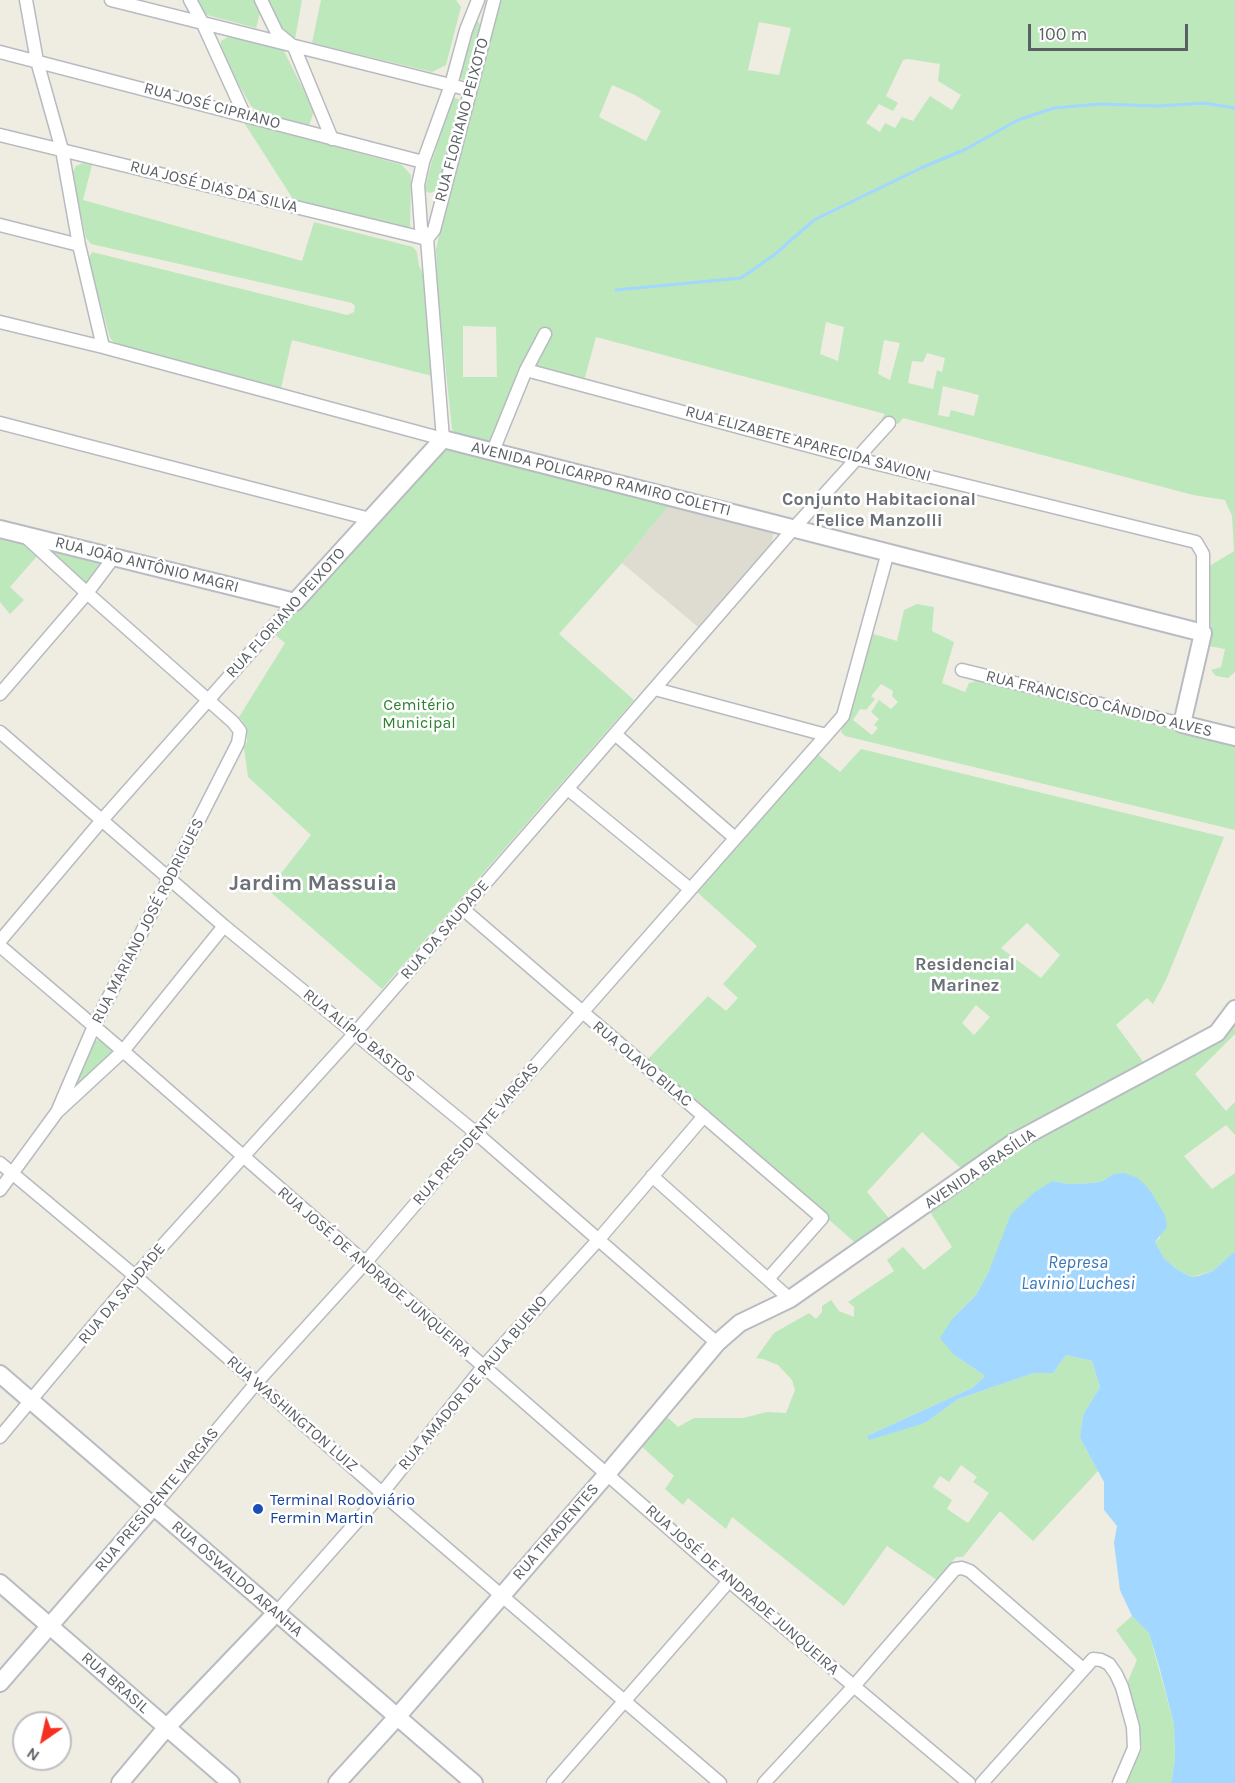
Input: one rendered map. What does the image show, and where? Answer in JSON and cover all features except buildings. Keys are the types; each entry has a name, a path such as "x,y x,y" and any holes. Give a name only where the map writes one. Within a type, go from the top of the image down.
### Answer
{"street":[{"path":"26,0 37,61 62,150 79,245 103,347"},
{"path":"111,0 470,90"},
{"path":"190,0 244,114"},
{"path":"261,0 277,33 294,47 332,139"},
{"name":"RUA FLORIANO PEIXOTO","path":"0,941 102,820 443,439 427,239 421,228 418,185 423,162 478,0"},
{"name":"RUA FLORIANO PEIXOTO","path":"427,239 434,230 494,0"},
{"name":"RUA JOSÉ CIPRIANO","path":"0,52 423,162"},
{"name":"RUA JOSÉ DIAS DA SILVA","path":"0,135 427,239"},
{"path":"0,225 79,245"},
{"name":"AVENIDA POLICARPO RAMIRO COLETTI","path":"0,322 103,347 443,439 1203,633"},
{"path":"494,451 526,370 545,334"},
{"name":"RUA ELIZABETE APARECIDA SAVIONI","path":"526,370 858,459 1196,542 1203,554 1203,633"},
{"path":"0,423 370,519"},
{"name":"RUA DA SAUDADE","path":"0,1437 135,1276 356,1033 794,528 889,423"},
{"name":"RUA JOÃO ANTÔNIO MAGRI","path":"0,529 295,602"},
{"path":"24,535 208,701"},
{"name":"RUA PRESIDENTE VARGAS","path":"0,1683 153,1507 257,1382 365,1263 476,1133 843,716 888,552"},
{"path":"0,694 87,593 114,557"},
{"path":"1182,724 1203,633"},
{"name":"RUA FRANCISCO CÂNDIDO ALVES","path":"962,670 1235,737"},
{"path":"654,689 826,735"},
{"name":"RUA MARIANO JOSÉ RODRIGUES","path":"57,1112 94,1026 238,743 240,731 208,701"},
{"name":"RUA ALÍPIO BASTOS","path":"0,732 224,926 476,1133 717,1343"},
{"path":"615,734 735,838"},
{"path":"568,789 690,889"},
{"name":"RUA OLAVO BILAC","path":"463,909 822,1218 768,1279"},
{"path":"0,1190 57,1112 123,1051 224,926"},
{"name":"RUA JOSÉ DE ANDRADE JUNQUEIRA","path":"0,946 729,1581 969,1783"},
{"name":"AVENIDA BRASÍLIA","path":"790,1299 1014,1142 1217,1033 1235,1009"},
{"name":"RUA AMADOR DE PAULA BUENO","path":"120,1783 167,1727 276,1613 382,1493 483,1367 704,1116"},
{"name":"RUA WASHINGTON LUIZ","path":"0,1163 135,1276 382,1493 720,1783"},
{"path":"652,1176 790,1299"},
{"name":"RUA TIRADENTES","path":"337,1783 397,1717 717,1343 740,1323 790,1299"},
{"name":"RUA OSWALDO ARANHA","path":"0,1374 474,1783"},
{"path":"764,1783 854,1686 955,1569 962,1568 970,1571 1083,1669"},
{"path":"553,1783 626,1702 729,1581"},
{"name":"RUA BRASIL","path":"0,1583 231,1783"},
{"path":"982,1783 1093,1659 1101,1660 1109,1665 1122,1687 1133,1727 1134,1748 1119,1783"}],"shaded area":[{"path":"670,504 769,529 773,534 772,543 698,627 622,563"}],"green space":[{"path":"195,0 254,0 260,13 256,28 203,14"},
{"path":"268,0 302,0 295,39 284,31"},
{"path":"321,0 456,0 461,7 446,65 432,72 312,43"},
{"path":"500,0 1235,0 1235,672 1228,678 1216,676 1211,670 1221,667 1225,649 1209,646 1211,635 1208,567 1234,551 1232,516 1225,500 1193,495 903,418 898,424 887,418 881,420 885,414 596,337 584,381 538,370 536,363 493,438 486,443 458,437 452,429 438,296 436,249 454,170","holes":["759,22 791,28 779,75 748,70","908,59 940,64 938,81 961,95 952,110 930,96 913,121 902,117 895,128 885,123 880,132 866,123 879,104 893,111 898,103 886,96 903,60","612,85 635,95 661,111 646,141 599,117","826,322 844,327 838,361 820,354","463,326 496,327 497,377 463,377","884,340 900,343 890,380 878,374","927,353 945,358 942,372 937,370 933,389 908,383 912,361 923,362","943,386 979,395 974,416 951,410 949,417 938,415"]},
{"path":"478,21 481,27 469,79 462,80 459,74 474,22"},
{"path":"228,37 276,46 284,51 314,111 309,126 261,114 251,106 220,51 221,41"},
{"path":"454,98 459,99 460,104 437,190 430,193 425,189 431,164 451,101"},
{"path":"243,121 402,165 411,175 410,230 300,210"},
{"path":"83,163 92,165 83,200 302,261 314,222 413,247 417,252 419,266 423,273 432,376 292,340 281,388 119,348 110,338 88,259 92,252 347,315 354,312 355,306 352,303 91,244 86,238 72,174 76,166"},
{"name":"Cemitério Municipal","path":"448,448 670,504 622,563 559,634 634,700 382,989 268,890 311,835 248,777 244,748 247,742 247,728 239,717 285,643 275,635 442,451"},
{"path":"0,533 20,539 38,555 10,587 24,600 10,614 0,602"},
{"path":"48,546 101,560 101,567 88,584 82,584 46,551"},
{"path":"917,604 934,607 932,631 954,642 942,683 965,692 969,683 976,681 1235,745 1235,830 845,736 841,732 870,633 897,641 904,610","holes":["881,684 893,691 892,696 898,702 891,709 879,700 871,712 879,719 874,725 878,728 872,735 853,720 860,709 866,710 875,699 871,696"]},
{"path":"861,749 1224,837 1166,980 1153,1004 1147,998 1116,1025 1147,1067 965,1172 922,1132 867,1192 893,1223 860,1247 647,1060 708,996 726,1011 738,998 723,984 757,946 697,892 816,753 840,772","holes":["1027,923 1060,955 1041,978 1001,948","976,1005 990,1017 974,1035 962,1023"]},
{"path":"1235,1019 1235,1034 1195,1074 1226,1111 1235,1102 1235,1135 1226,1125 1184,1156 1212,1189 1235,1173 1235,1251 1213,1271 1191,1277 1175,1268 1164,1258 1155,1242 1160,1238 1156,1202 1149,1189 1113,1174 1103,1181 1093,1183 1068,1184 1053,1181 989,1271 976,1295 953,1318 953,1354 985,1376 972,1388 867,1436 925,1423 958,1399 1034,1373 1053,1373 1066,1355 1092,1361 1100,1387 1083,1415 1080,1438 1098,1471 1033,1541 1000,1511 963,1557 956,1557 937,1580 887,1546 844,1606 732,1517 726,1529 688,1498 683,1505 665,1489 674,1476 640,1445 665,1415 678,1427 694,1418 743,1418 767,1412 786,1413 795,1390 792,1380 778,1365 756,1358 774,1333 809,1313 816,1319 822,1312 822,1306 831,1300 839,1311 854,1317 854,1307 848,1302 894,1271 887,1260 903,1247 924,1270 952,1247 929,1210 1016,1147","holes":["961,1465 977,1477 973,1482 989,1493 968,1523 947,1509 952,1500 933,1487 940,1476 949,1482"]},
{"path":"100,1040 113,1050 114,1054 75,1091 71,1090 94,1041"},
{"path":"1132,1616 1149,1633 1174,1724 1175,1759 1171,1783 1127,1783 1142,1748 1127,1683 1137,1660 1116,1630"}],"water":[{"name":"Represa Lavinio Luchesi","path":"1124,1173 1138,1178 1149,1189 1165,1215 1167,1227 1155,1242 1164,1258 1175,1268 1191,1277 1198,1276 1213,1271 1235,1251 1235,1783 1171,1783 1175,1759 1174,1724 1159,1666 1149,1633 1132,1616 1120,1590 1114,1543 1117,1526 1104,1510 1104,1482 1080,1438 1083,1415 1100,1387 1092,1361 1066,1355 1053,1373 1034,1373 958,1399 925,1423 869,1440 867,1436 972,1388 985,1376 953,1354 940,1338 953,1318 976,1295 989,1271 1011,1214 1036,1191 1053,1181 1068,1184 1093,1183 1103,1181 1113,1174"}],"waterway":[{"path":"616,290 741,278 774,255 814,220 921,168 966,149 1018,120 1054,108 1100,104 1159,106 1204,103 1235,108"}],"place":[{"name":"Terminal Rodoviário Fermin Martin","path":"258,1509"}],"district":[{"name":"Conjunto Habitacional Felice Manzolli","path":"879,510"},
{"name":"Jardim Massuia","path":"313,884"},
{"name":"Residencial Marinez","path":"965,975"}]}
